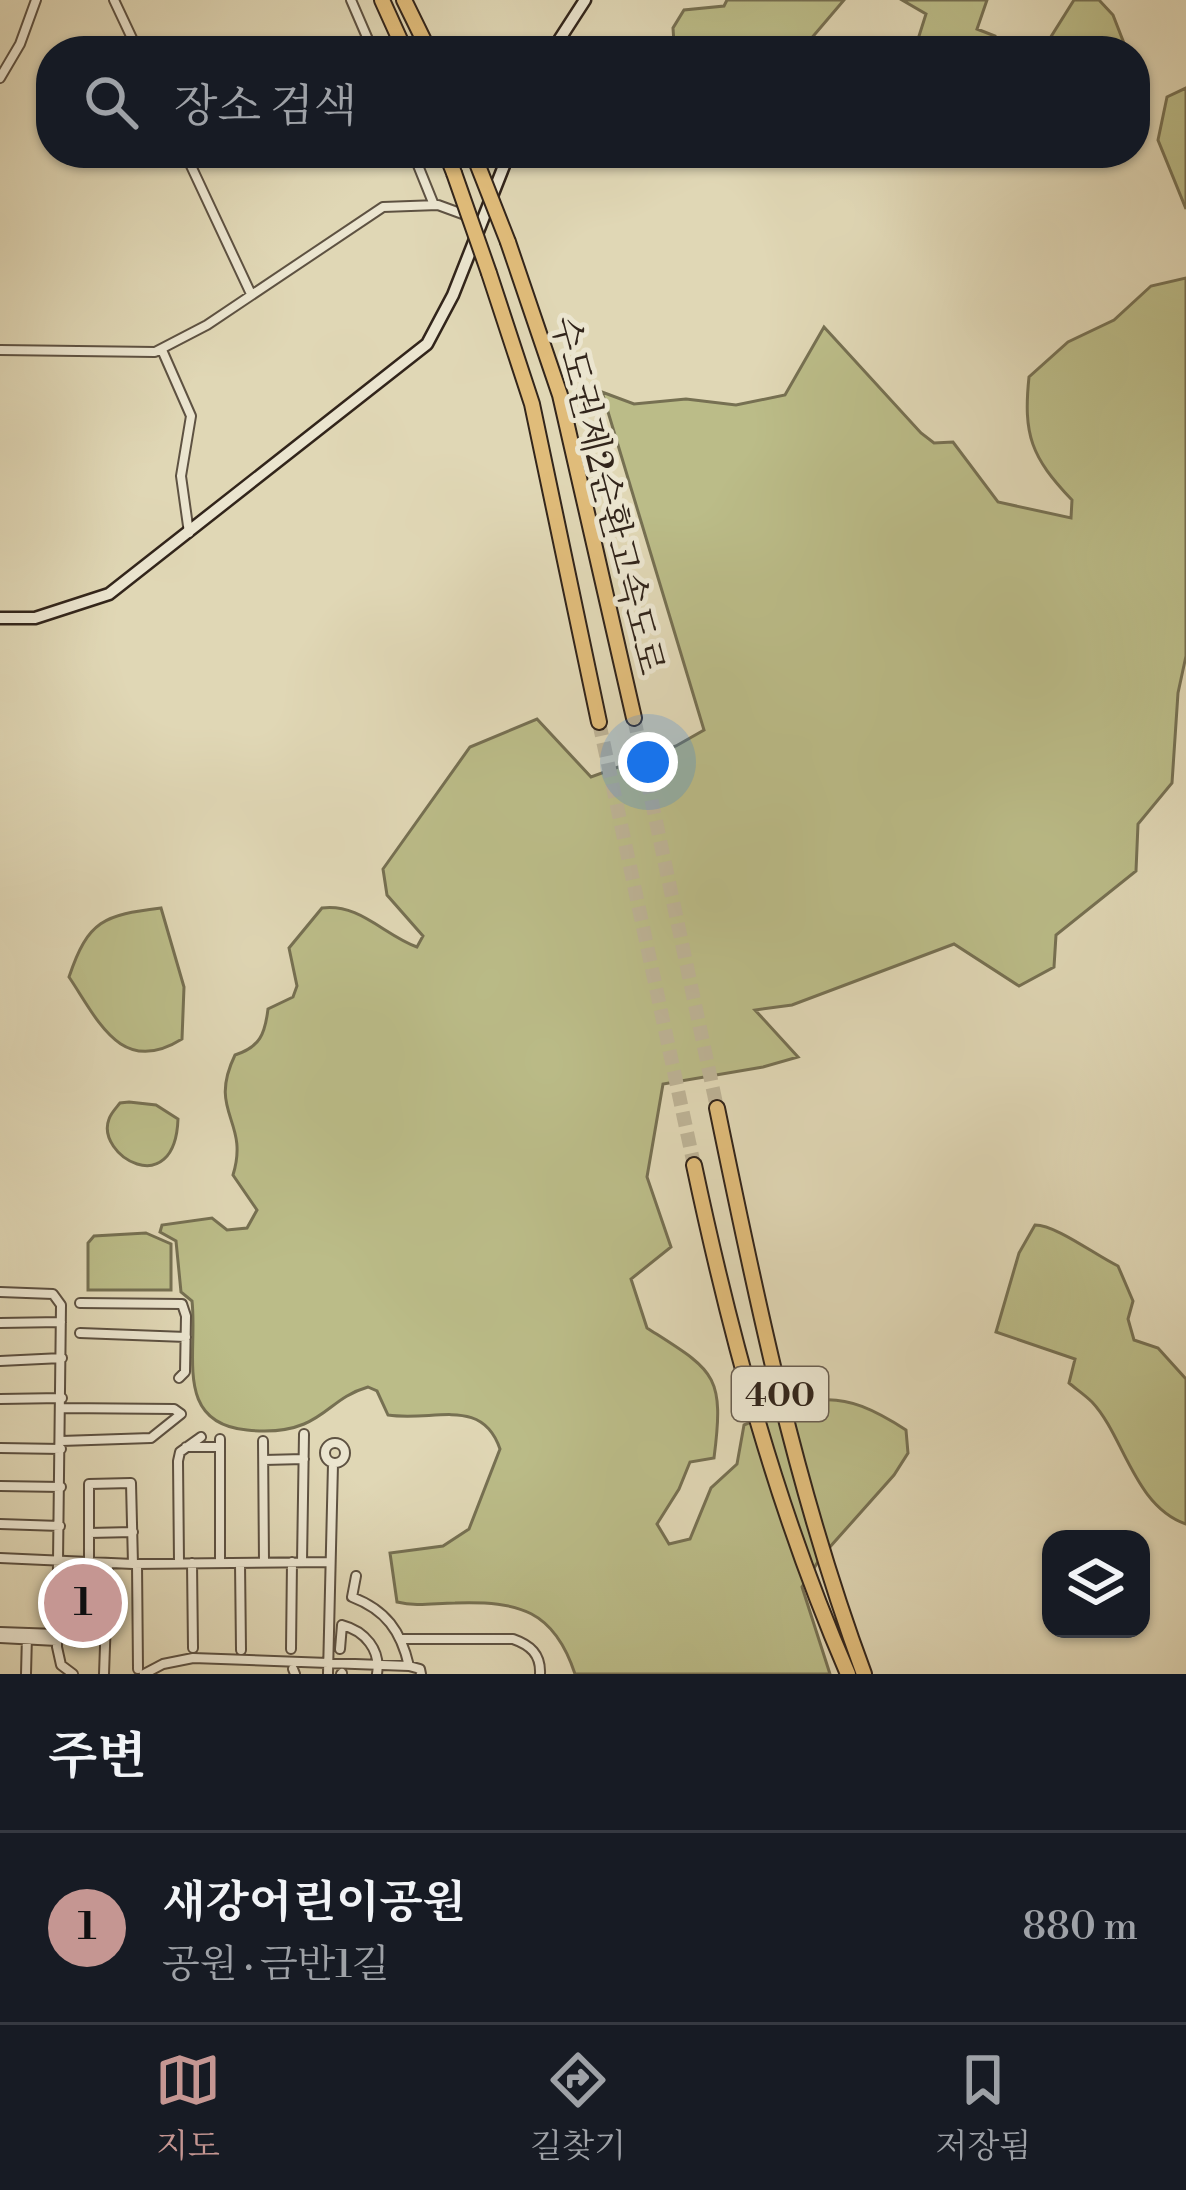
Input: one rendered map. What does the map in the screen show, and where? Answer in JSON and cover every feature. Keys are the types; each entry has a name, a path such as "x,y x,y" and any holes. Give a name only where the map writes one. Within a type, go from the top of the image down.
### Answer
{"highway":[{"path":"382,0 398,36"},
{"path":"404,0 421,36"},
{"name":"수도권제2순환고속도로","path":"452,168 532,404 598,722"},
{"name":"수도권제2순환고속도로","path":"478,168 560,395 634,718"},
{"name":"400","path":"717,1108 764,1334 842,1615 864,1674"},
{"name":"400","path":"694,1165 754,1415 848,1674"}],"street":[{"path":"0,78 20,44 36,0"},
{"path":"114,0 131,36"},
{"path":"351,0 367,36"},
{"path":"562,36 585,0"},
{"path":"192,168 251,294"},
{"path":"419,168 434,205"},
{"path":"0,619 35,618 93,602 189,534 427,344 453,295 503,168"},
{"path":"0,350 162,350 382,206 434,205 480,221"},
{"path":"162,350 190,416 181,476 189,534"},
{"path":"0,1292 52,1294 60,1301 57,1637 58,1661 74,1674"},
{"path":"80,1303 182,1304 186,1337 184,1372 178,1378"},
{"path":"0,1323 61,1322"},
{"path":"80,1333 186,1337"},
{"path":"0,1361 62,1358"},
{"path":"0,1399 174,1409 181,1414 151,1438 0,1448"},
{"path":"291,1649 304,1434"},
{"path":"179,1563 178,1461 186,1447 201,1437"},
{"path":"263,1441 264,1562"},
{"path":"186,1447 220,1443 220,1563"},
{"path":"263,1460 304,1459"},
{"path":"328,1669 333,1463"},
{"path":"89,1562 88,1487 92,1483 133,1484 141,1671 186,1658 328,1669 409,1666 420,1669 421,1674"},
{"path":"0,1486 61,1486"},
{"path":"0,1524 60,1526"},
{"path":"88,1533 134,1532"},
{"path":"0,1558 135,1564 330,1562"},
{"path":"104,1674 108,1563"},
{"path":"192,1563 193,1648"},
{"path":"240,1563 241,1650"},
{"path":"356,1576 352,1597 382,1613 403,1639 409,1666"},
{"path":"340,1648 342,1625 352,1628 370,1642 378,1670"},
{"path":"0,1635 57,1637"},
{"path":"26,1674 27,1636"},
{"path":"403,1639 513,1639 536,1654 540,1674"}],"green space":[{"path":"727,0 844,0 813,36 674,36 684,10 724,6"},
{"path":"902,0 987,0 977,29 995,36 919,36 926,14"},
{"path":"1074,0 1099,0 1113,15 1121,36 1051,36"},
{"path":"1186,88 1186,209 1158,140 1167,97"},
{"path":"1186,278 1186,656 1178,693 1172,783 1138,824 1136,871 1056,935 1054,967 1019,986 954,944 792,1005 755,1010 798,1057 663,1084 647,1177 671,1247 631,1279 647,1328 701,1366 710,1377 718,1408 714,1458 690,1462 657,1524 669,1544 690,1539 711,1488 737,1464 744,1425 790,1407 826,1400 862,1406 906,1430 908,1453 894,1475 821,1557 802,1587 830,1674 575,1674 556,1636 531,1614 498,1604 397,1602 390,1553 443,1546 469,1529 500,1449 492,1433 469,1417 388,1415 377,1391 368,1387 313,1420 290,1428 254,1431 224,1425 199,1400 194,1382 192,1301 181,1292 176,1241 160,1232 162,1225 212,1218 227,1230 247,1228 257,1210 233,1175 237,1141 225,1090 235,1055 260,1038 268,1009 293,997 297,986 289,948 322,908 348,910 417,947 423,936 387,895 383,869 470,747 537,719 591,777 676,746 704,730 602,392 634,404 686,399 736,405 785,395 824,327 921,433 934,443 953,442 998,502 1071,518 1072,500 1047,471 1033,444 1027,415 1029,377 1068,342 1114,320 1151,286"},
{"path":"161,908 184,987 182,1039 143,1051 127,1047 101,1026 69,977 83,943 101,924"},
{"path":"120,1103 156,1105 178,1119 174,1144 164,1159 137,1164 113,1146 109,1119"},
{"path":"1035,1225 1064,1235 1118,1266 1133,1301 1128,1319 1134,1340 1158,1348 1186,1379 1186,1524 1154,1502 1103,1416 1069,1383 1075,1359 996,1332 1019,1253"},
{"path":"146,1233 171,1244 171,1290 88,1290 88,1243 94,1236"},
{"path":"64,1564 104,1566 104,1643 75,1646 61,1641"}],"tunnel":[{"path":"634,718 717,1108"},
{"path":"599,722 694,1165"}],"place":[{"name":"새강어린이공원","path":"83,1603"}]}
